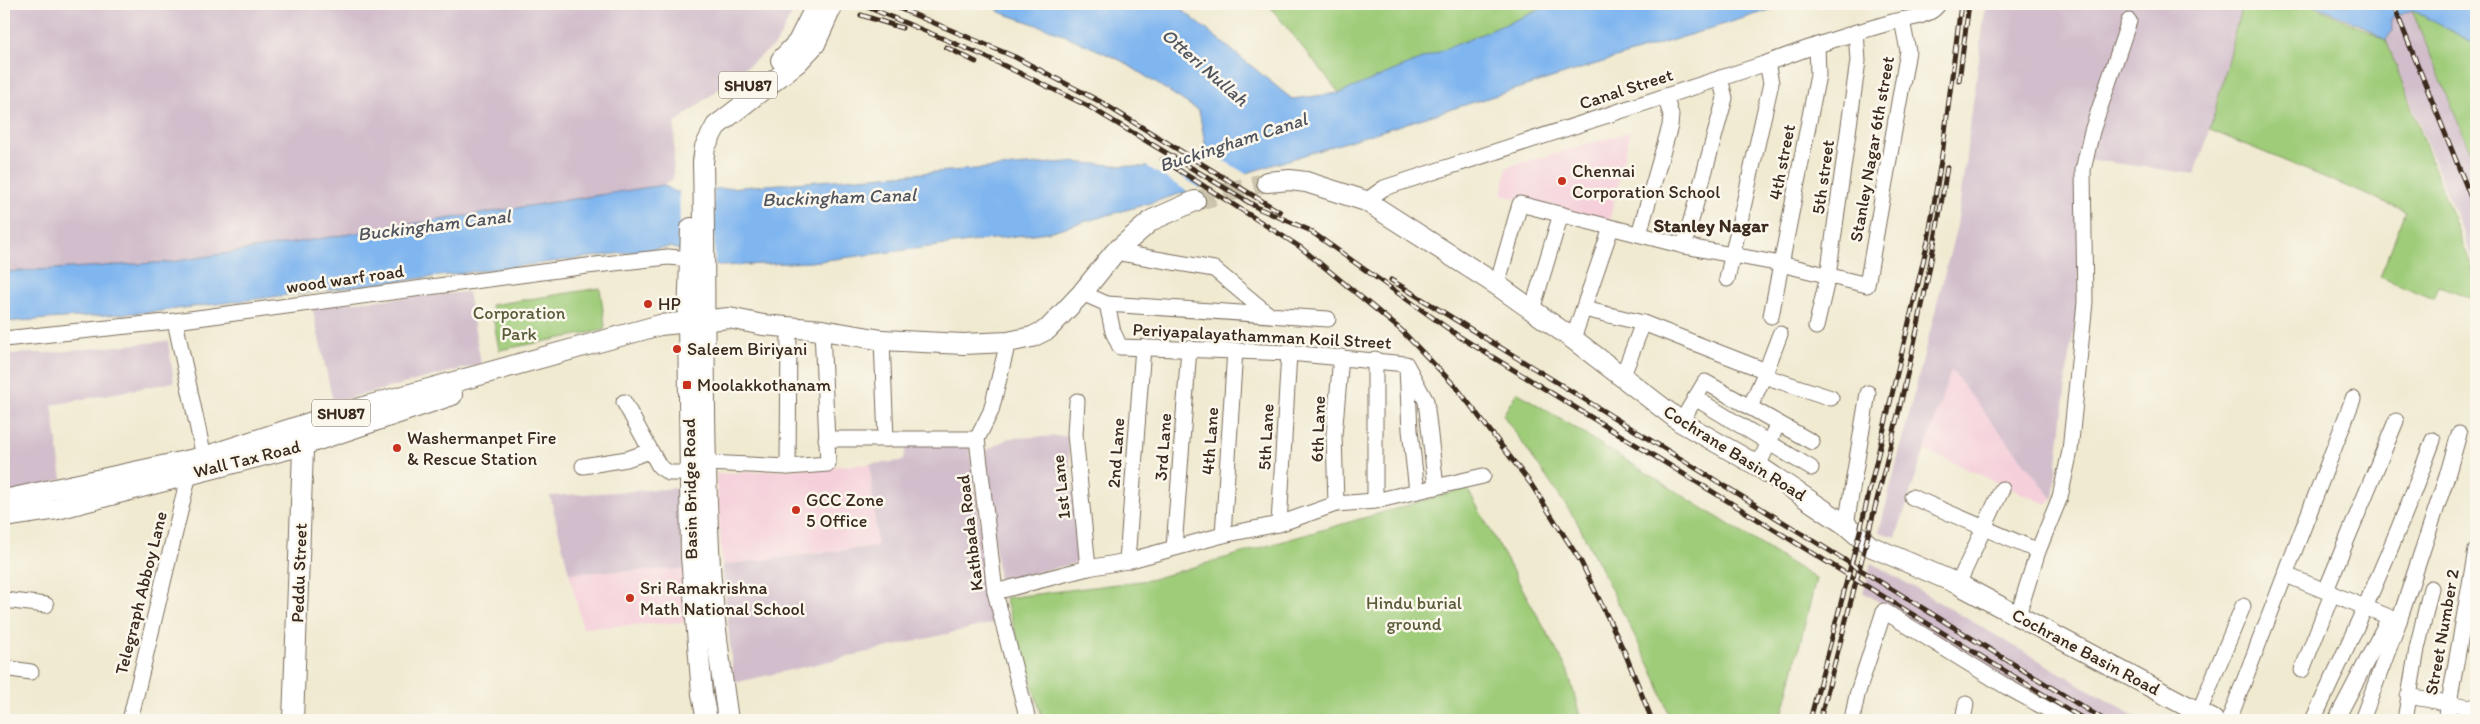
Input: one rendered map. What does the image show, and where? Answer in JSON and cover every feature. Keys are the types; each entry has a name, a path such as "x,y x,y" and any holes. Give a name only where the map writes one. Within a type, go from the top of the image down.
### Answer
{"main road":[{"name":"SHU87","path":"696,260 696,162 692,140 707,118 781,60 798,42 823,8"},
{"name":"Cochrane Basin Road","path":"1267,182 1290,180 1306,182 1366,201 1497,285 1681,422 1758,466 1846,525 1870,546 1958,584 2206,716"},
{"path":"790,328 822,330 882,340 963,344 1008,342 1032,337 1048,329 1082,293 1115,252 1152,220 1195,201"},
{"path":"696,260 696,326 707,463 700,555"},
{"name":"Wall Tax Road","path":"4,500 302,435 729,318 790,328"},
{"name":"Basin Bridge Road","path":"696,326 690,473 700,555 728,720"},
{"name":"Wall Tax Road","path":"4,517 57,509 189,474 302,435"},
{"name":"Peddu Street","path":"293,720 302,435"},
{"name":"Basin Bridge Road","path":"700,555 702,694 707,720"}],"street":[{"name":"Canal Street","path":"1366,201 1384,188 1767,63 1856,32 1902,20 1934,9 1938,4"},
{"name":"Stanley Nagar 6th street","path":"1828,276 1868,285 1908,51 1902,20"},
{"path":"2018,615 2038,551 2060,497 2070,451 2085,302 2083,170 2092,131 2129,22"},
{"name":"5th street","path":"1816,327 1828,276 1858,61 1856,32"},
{"name":"4th street","path":"1771,316 1818,74 1817,45"},
{"path":"1727,279 1771,83 1767,63"},
{"path":"1684,246 1725,98 1720,78"},
{"path":"1639,234 1670,126 1671,115 1665,96"},
{"path":"1497,285 1520,204 1684,246 1732,257 1781,264 1828,276"},
{"path":"1532,310 1560,214"},
{"path":"1572,339 1611,228"},
{"path":"1115,252 1214,269 1268,314"},
{"name":"wood warf road","path":"4,339 175,321 596,265 668,257 696,260"},
{"path":"1082,293 1107,304 1328,319"},
{"name":"Periyapalayathamman Koil Street","path":"1107,304 1113,332 1120,346 1340,356 1406,364 1426,401 1436,487"},
{"path":"1584,309 1643,323 1765,374 1830,398"},
{"path":"175,321 204,457"},
{"path":"1622,378 1643,323"},
{"path":"788,467 790,328"},
{"path":"707,463 788,467 828,464 822,330"},
{"path":"1750,407 1780,334"},
{"path":"882,340 886,439"},
{"path":"826,439 977,439 991,411 1008,342"},
{"name":"2nd Lane","path":"1127,561 1143,347"},
{"name":"3rd Lane","path":"1174,548 1189,348"},
{"name":"4th Lane","path":"1223,535 1235,350"},
{"name":"5th Lane","path":"1279,524 1289,353"},
{"name":"6th Lane","path":"1336,504 1334,435 1340,356"},
{"path":"1375,359 1375,501"},
{"path":"1406,364 1410,430 1417,491"},
{"path":"1681,422 1705,382 1812,442"},
{"path":"1846,525 1868,393"},
{"path":"1695,398 1811,468"},
{"path":"2229,720 2353,399"},
{"path":"624,402 659,466 669,473 690,473"},
{"name":"1st Lane","path":"1077,402 1075,434 1088,568"},
{"path":"2302,670 2329,592 2396,421"},
{"path":"1758,466 1778,423"},
{"path":"2362,720 2394,620 2447,476 2459,434"},
{"name":"Kathbada Road","path":"977,439 995,592 1028,720"},
{"path":"2313,720 2367,609 2404,521 2433,440"},
{"path":"583,466 627,459 650,451"},
{"name":"Telegraph Abboy Lane","path":"130,720 189,474"},
{"path":"995,592 1088,568 1127,561 1223,535 1279,524 1336,504 1375,501 1483,476"},
{"path":"1958,584 2002,489"},
{"path":"1912,497 2038,551"},
{"name":"Street Number 2","path":"2446,720 2473,582 2476,550"},
{"path":"2286,575 2394,620"},
{"path":"2405,720 2408,696 2430,588"},
{"path":"4,600 46,605"},
{"path":"2206,716 2243,606"},
{"path":"1852,720 1857,695 1884,611 2007,687 2067,720"},
{"path":"2336,720 2394,620"},
{"path":"4,668 31,672"},
{"path":"2408,696 2476,708"},
{"path":"1963,720 1966,704"}],"shaded area":[{"path":"4,4 797,4 776,44 675,123 673,179 663,185 171,262 4,272"},
{"path":"1986,4 2242,4 2210,130 2195,174 2078,158 2079,309 2069,356 2053,499 1951,370 1896,537 1879,532 1957,225"},
{"path":"2412,10 2476,166 2476,266 2386,40 2392,31 2390,18"},
{"name":"Chennai Corporation School","path":"1630,132 1609,223 1502,195 1507,167"},
{"path":"468,292 481,364 333,402 312,306"},
{"path":"168,341 174,382 52,405 62,479 4,496 4,354 45,353"},
{"path":"1951,369 2053,499 2046,504 1924,450"},
{"path":"1067,436 1081,562 999,581 985,451 1009,438"},
{"path":"908,441 969,444 994,623 734,683 722,565 877,546 870,464 903,461"},
{"name":"GCC Zone 5 Office","path":"870,464 877,546 722,565 716,474"},
{"path":"681,488 684,569 569,573 550,496"},
{"path":"1872,563 2141,720 2069,720 1863,592"},
{"name":"Sri Ramakrishna Math National School","path":"684,569 686,622 583,628 569,573"}],"green space":[{"path":"1268,4 1554,4 1340,94"},
{"path":"2242,4 2310,4 2386,40 2476,278 2476,300 2439,286 2434,299 2380,277 2406,211 2210,130"},
{"path":"2412,10 2476,44 2476,166"},
{"name":"Corporation Park","path":"600,288 604,330 499,350 491,305"},
{"path":"1517,392 1816,579 1781,720 1671,720 1654,674 1576,520 1503,415"},
{"name":"Hindu burial ground","path":"1467,488 1568,671 1581,720 1043,720 1005,598 1149,580"}],"water":[{"path":"996,4 1175,4 1292,99 1340,93 1554,4 1789,4 1147,204 1048,232 811,262 721,266 671,247 152,312 4,322 4,272 171,262 663,185 676,192 1067,162 1143,167 1206,148 1199,111 1122,61 1055,31 999,12"},
{"path":"2313,4 2476,4 2476,44 2412,10 2391,18 2392,31 2386,40 2360,25"}],"pier":[{"path":"1201,147 1248,175 1208,187 1160,159"},
{"path":"1155,160 1202,189 1190,193 1143,164"},
{"path":"713,185 715,266 681,251 679,189"}],"tunnel":[{"path":"1195,201 1267,182"}],"railway":[{"path":"860,4 980,54 1088,106 1260,209 1309,230 1460,337 2085,720"},
{"path":"889,4 1015,57 1099,101 1280,212"},
{"path":"1810,720 1860,531 1928,241 1943,148 1961,4"},
{"path":"1959,81 1969,4"},
{"path":"2393,4 2476,210"},
{"path":"861,15 902,28"},
{"path":"946,47 976,62"},
{"path":"1163,160 1300,247 1401,330 1457,388 1531,484 1581,562 1625,653 1652,720"},
{"path":"1820,720 1907,376 1922,307 1947,167"},
{"path":"1391,280 2104,720"}],"place":[{"name":"Chennai Corporation School","path":"1562,181"},
{"name":"HP","path":"648,304"},
{"name":"Saleem Biriyani","path":"677,349"},
{"name":"Moolakkothanam","path":"687,385"},
{"name":"Washermanpet Fire & Rescue Station","path":"397,448"},
{"name":"GCC Zone 5 Office","path":"796,510"},
{"name":"Sri Ramakrishna Math National School","path":"630,598"}],"district":[{"name":"Stanley Nagar","path":"1711,225"}],"water label":[{"name":"Otteri Nullah","path":"1205,67"},
{"name":"Buckingham Canal","path":"1233,142"},
{"name":"Buckingham Canal","path":"839,197"},
{"name":"Buckingham Canal","path":"434,225"}]}
